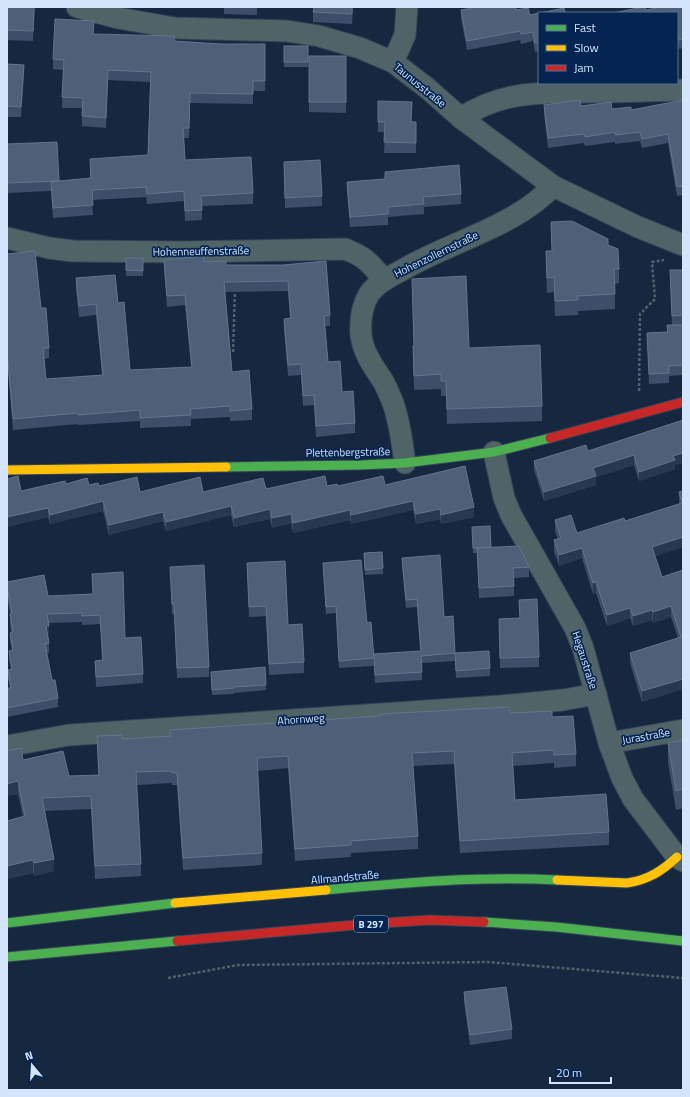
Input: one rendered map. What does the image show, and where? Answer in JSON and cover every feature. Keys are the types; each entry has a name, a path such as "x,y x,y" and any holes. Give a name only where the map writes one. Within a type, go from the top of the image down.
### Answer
{"street":[{"name":"Taunusstraße","path":"77,7 118,18 175,28 287,31 319,36 360,48 393,62 427,88 461,118 553,186 638,226 677,252"},
{"path":"393,62 405,35 407,7"},
{"path":"461,118 489,103 526,94 683,90"},
{"name":"Hohenzollernstraße","path":"405,463 400,430 393,404 383,382 368,357 362,338 362,311 369,294 384,280 420,260 517,215 544,196 553,186"},
{"name":"Hohenneuffenstraße","path":"7,238 49,248 73,251 183,252 345,249 358,254 369,262 384,280"},
{"name":"Plettenbergstraße","path":"7,470 361,465 405,463 494,452 579,431 639,413 683,402"},
{"name":"Hegaustraße","path":"494,452 504,498 511,515 575,628 583,648 609,743 622,778 633,799 680,859"},
{"name":"Ahornweg","path":"7,746 69,735 500,706 563,700 596,694"},
{"name":"Jurastraße","path":"609,743 683,730"},
{"name":"Allmandstraße","path":"7,923 164,904 442,880 518,878 627,883 641,881 655,876 680,859"},
{"name":"B 297","path":"7,957 430,920 556,926 683,941"}],"path":[{"path":"639,413 640,314 655,299 652,262 677,252"},
{"path":"233,352 235,287"},
{"path":"168,978 238,965 488,962 683,978"}],"building":[{"path":"7,7 34,7 33,31 7,30"},
{"path":"314,7 352,7 352,14 313,12"},
{"path":"477,7 516,7 516,10 528,8 530,15 538,13 538,42 535,43 533,32 521,34 520,31 467,41 461,10"},
{"path":"643,7 645,7 646,10 660,7 683,7 683,39 679,40 678,12 618,12"},
{"path":"564,8 565,12 545,12"},
{"path":"55,19 94,21 93,34 174,36 174,41 221,44 265,44 265,81 253,81 253,94 190,93 189,128 183,128 185,160 251,157 253,193 201,196 202,210 185,211 184,191 147,194 146,187 92,190 93,205 53,208 51,181 7,183 7,144 57,142 59,181 91,178 90,159 148,155 151,72 108,70 106,118 82,116 83,98 62,97 64,60 53,59"},
{"path":"284,46 308,46 308,62 284,62"},
{"path":"309,56 346,56 346,102 309,102"},
{"path":"7,64 24,65 21,107 7,106"},
{"path":"580,100 581,106 611,102 612,109 631,107 631,110 683,100 683,186 677,187 668,134 642,139 640,132 615,135 615,132 585,137 584,134 548,138 544,105"},
{"path":"378,101 412,102 411,122 416,122 416,143 384,142 385,122 378,122"},
{"path":"320,160 322,196 285,198 284,162"},
{"path":"459,165 461,194 423,197 424,204 388,207 388,214 350,217 347,182 385,179 385,172"},
{"path":"572,221 608,239 608,245 618,249 619,269 614,269 615,294 577,296 578,300 555,301 554,277 547,278 546,251 552,251 551,222"},
{"path":"35,251 41,308 46,308 49,348 43,348 46,379 103,375 96,304 79,306 76,278 115,275 118,303 124,302 130,370 192,367 185,295 167,296 164,260 203,256 204,262 226,261 226,265 283,265 326,261 330,315 324,316 328,362 340,361 342,392 353,391 355,423 316,426 314,395 303,396 301,364 288,365 284,319 291,318 288,281 224,282 232,372 249,370 252,409 230,411 230,406 190,409 191,415 140,418 140,410 78,415 78,413 13,419 7,350 7,254"},
{"path":"126,258 143,258 143,271 126,270"},
{"path":"670,270 683,270 683,315 672,316"},
{"path":"466,276 469,348 540,345 542,406 447,409 446,381 441,381 441,374 414,376 412,279"},
{"path":"667,325 683,325 683,365 669,366 669,373 649,374 647,333 668,332"},
{"path":"683,420 683,453 673,456 675,460 639,472 634,455 593,468 596,476 544,492 534,461 586,445 588,451"},
{"path":"465,466 474,507 441,515 440,509 416,514 413,501 351,515 350,510 293,523 291,514 272,518 270,509 234,518 231,506 166,522 163,512 109,525 103,501 50,515 48,508 7,517 7,479 18,476 21,491 65,481 66,484 87,478 89,485 98,483 99,486 137,477 140,492 200,477 203,492 263,478 266,489 325,476 327,486 337,484 338,486 383,476 385,485"},
{"path":"683,491 683,537 652,547 662,577 683,570 683,679 642,691 630,653 681,637 671,606 653,612 652,610 633,616 630,608 607,615 596,582 593,583 582,548 559,555 554,540 561,538 555,520 571,515 577,533 624,518 625,521 682,503 679,492"},
{"path":"490,526 491,547 473,548 472,527"},
{"path":"519,546 529,567 513,568 514,586 479,588 477,548"},
{"path":"382,552 383,568 365,570 364,553"},
{"path":"440,555 444,617 453,616 455,653 421,656 422,672 375,675 374,654 421,651 417,599 406,600 402,558"},
{"path":"361,560 367,623 371,622 374,658 339,661 336,606 326,607 323,563"},
{"path":"285,561 288,625 302,624 304,662 269,664 266,606 249,607 247,563"},
{"path":"204,565 209,667 177,668 174,604 172,604 170,567"},
{"path":"123,572 125,638 141,637 143,674 96,677 95,661 103,660 100,615 82,616 82,613 47,614 49,626 46,626 49,643 45,644 52,680 55,680 58,698 7,708 7,688 11,688 8,670 12,669 9,651 13,650 10,633 13,632 10,614 12,613 7,582 44,575 48,596 93,594 92,574"},
{"path":"537,599 539,657 500,658 499,619 520,618 519,600"},
{"path":"489,651 490,668 456,671 455,653"},
{"path":"265,667 266,685 212,690 211,672"},
{"path":"509,707 510,713 552,711 552,717 573,716 576,754 554,755 554,750 512,753 515,800 606,794 609,832 460,841 454,751 412,753 418,836 351,841 351,845 295,849 288,756 257,758 262,853 183,858 177,773 172,773 172,771 136,772 141,864 95,866 91,796 42,798 54,859 34,863 33,860 7,866 7,821 25,816 18,781 7,784 7,751 21,748 23,760 63,751 69,776 99,775 97,736 122,735 122,739 171,736 170,730 380,716 380,714"},
{"path":"683,740 683,789 676,791 668,743"},
{"path":"506,987 512,1029 470,1035 464,992"}],"traffic: fast":[{"path":"226,467 405,463 494,452 550,438"},
{"path":"326,890 470,880 557,880"},
{"path":"7,923 175,903"},
{"path":"484,922 556,927 683,941"},
{"path":"7,957 177,941"}],"traffic: slow":[{"path":"7,470 226,467"},
{"path":"557,880 627,883 635,882 642,880 666,867 677,857"},
{"path":"175,903 326,890"}],"traffic: jam":[{"path":"550,438 683,402"},
{"path":"177,941 366,924 430,920 484,922"}]}
